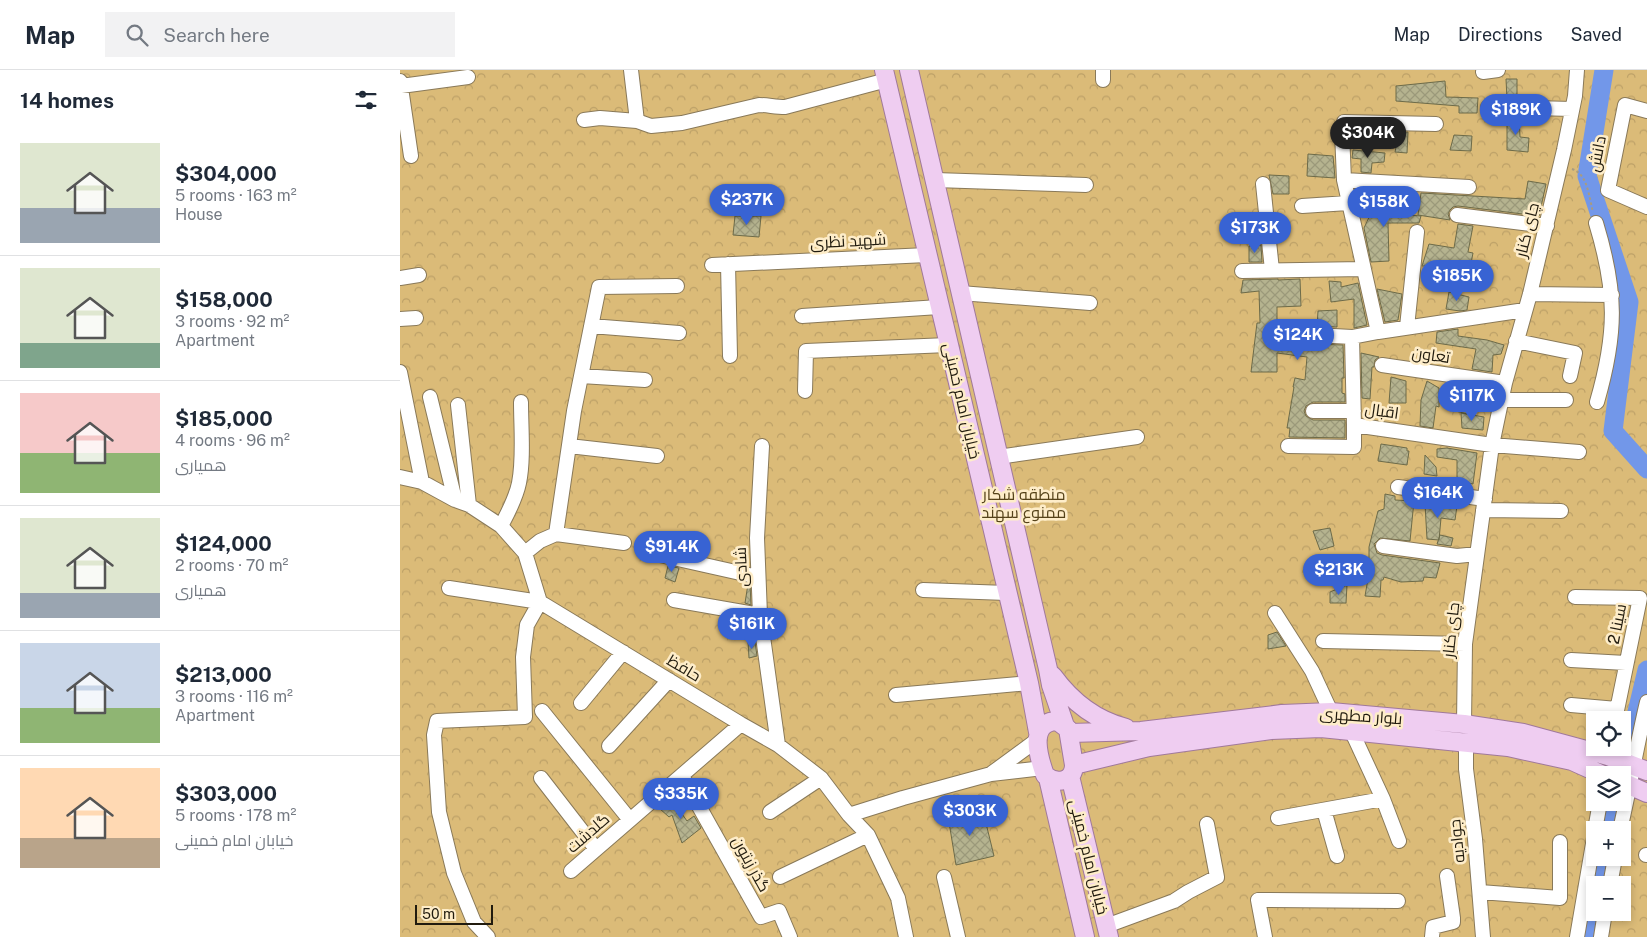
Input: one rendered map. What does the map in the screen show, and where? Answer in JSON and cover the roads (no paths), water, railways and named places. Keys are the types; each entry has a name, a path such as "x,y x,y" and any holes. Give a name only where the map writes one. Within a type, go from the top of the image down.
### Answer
{"main road":[{"name":"خیابان امام خمینی","path":"909,70 1051,685 1067,730 1072,771 1108,931"},
{"name":"خیابان امام خمینی","path":"886,75 939,307 1029,683 1046,773 1084,937"},
{"path":"1048,670 1065,693 1087,712 1113,725 1141,731"},
{"name":"بلوار مطهری","path":"1038,736 1045,724 1055,721 1067,730 1141,731 1282,714 1331,712 1464,724 1523,733 1586,748"},
{"path":"1464,724 1466,742"},
{"name":"بلوار مطهری","path":"1046,773 1059,781 1072,771 1149,747 1271,730 1321,728 1508,747 1572,761 1586,767"},
{"name":"بلوار مطهری","path":"1614,756 1637,767"},
{"path":"1631,786 1647,793"}],"street":[{"path":"631,70 637,122"},
{"path":"1483,72 1498,70"},
{"name":"چای کنار","path":"1464,724 1465,644 1492,446 1505,383 1547,226 1572,108 1577,70"},
{"path":"584,120 600,118 637,122 650,126 682,123 759,105 785,107 886,75"},
{"path":"411,156 400,84 468,77"},
{"name":"دانش","path":"1647,110 1626,100 1608,190 1647,208"},
{"path":"1488,107 1572,108"},
{"path":"1378,332 1362,269 1344,180 1342,132 1344,122 1436,124"},
{"path":"935,180 1086,185"},
{"path":"1344,180 1469,187"},
{"path":"1263,184 1272,270"},
{"path":"1302,206 1348,203"},
{"path":"1457,215 1547,226"},
{"path":"1596,223 1607,259 1612,295 1611,340 1607,367 1597,402"},
{"path":"1407,327 1417,232"},
{"name":"شهید نظری","path":"712,265 927,255"},
{"path":"728,264 730,356"},
{"path":"1242,271 1362,269"},
{"path":"400,278 420,275"},
{"path":"556,534 581,376 599,287 677,286"},
{"path":"960,293 1090,303"},
{"path":"1530,294 1612,295"},
{"path":"802,316 939,307"},
{"path":"1279,332 1352,337 1525,310"},
{"path":"400,319 416,318"},
{"path":"590,326 679,333"},
{"name":"اقبال","path":"1352,337 1354,425 1492,446 1579,452"},
{"path":"1516,342 1576,353 1570,376"},
{"path":"805,391 806,351 948,344"},
{"name":"تعاون","path":"1382,365 1505,383"},
{"path":"400,372 422,482"},
{"path":"581,376 645,380"},
{"path":"430,397 455,500"},
{"path":"1501,400 1566,400"},
{"path":"502,526 519,484 522,450 521,402"},
{"path":"458,405 470,505"},
{"path":"1313,411 1354,410"},
{"path":"1288,446 1354,447 1354,425"},
{"path":"998,457 1137,437"},
{"path":"569,446 657,456"},
{"name":"شادی","path":"762,446 757,538 760,615 778,744"},
{"path":"400,477 422,482 455,500 470,505 502,526 525,553 540,602 527,625 523,657 525,717 437,721 434,735 439,812 454,873 474,922 488,937"},
{"path":"1398,487 1484,505 1561,511"},
{"path":"525,553 540,541 556,534 624,543"},
{"path":"1382,546 1457,556 1478,554"},
{"path":"651,553 758,577"},
{"path":"449,588 540,602"},
{"path":"922,590 1007,593"},
{"name":"سینا 2","path":"1575,597 1640,598 1617,711"},
{"path":"674,600 760,615"},
{"name":"حافظ","path":"540,602 741,724 778,744 821,778 849,815 868,835 898,898 903,936"},
{"path":"1275,613 1312,671 1331,712"},
{"path":"1323,641 1465,644"},
{"path":"581,704 623,652"},
{"path":"1570,660 1626,663"},
{"path":"609,746 669,680"},
{"path":"896,695 1029,683"},
{"path":"1637,767 1647,702"},
{"path":"1572,705 1601,711"},
{"path":"542,711 630,820"},
{"name":"گلدشت","path":"572,871 741,724"},
{"path":"1351,730 1383,799 1399,841"},
{"path":"991,774 1038,736"},
{"name":"جوادیه","path":"1466,742 1466,769 1475,839 1483,937"},
{"path":"849,815 991,774 1046,773"},
{"name":"گذر زیتون","path":"682,776 761,917 779,911 790,937"},
{"path":"541,778 596,849"},
{"path":"770,812 821,778"},
{"path":"1278,818 1383,799"},
{"path":"1324,810 1336,856"},
{"path":"1108,931 1174,901 1217,877 1207,824"},
{"path":"780,877 868,835"},
{"path":"1480,892 1560,898 1560,842"},
{"path":"1577,937 1589,866"},
{"path":"1432,937 1432,927 1453,922 1447,876"},
{"path":"944,878 958,937"},
{"path":"1265,937 1258,900 1398,901"},
{"path":"1601,937 1604,921"}],"waterway":[{"path":"1604,70 1587,176 1629,302 1613,431 1647,469"},
{"path":"1624,766 1647,670"},
{"path":"1612,821 1613,811"},
{"path":"1601,876 1603,866"},
{"path":"1588,937 1592,921"}],"park label":[{"name":"منطقه شکار ممنوع سهند","path":"1024,503"}]}
